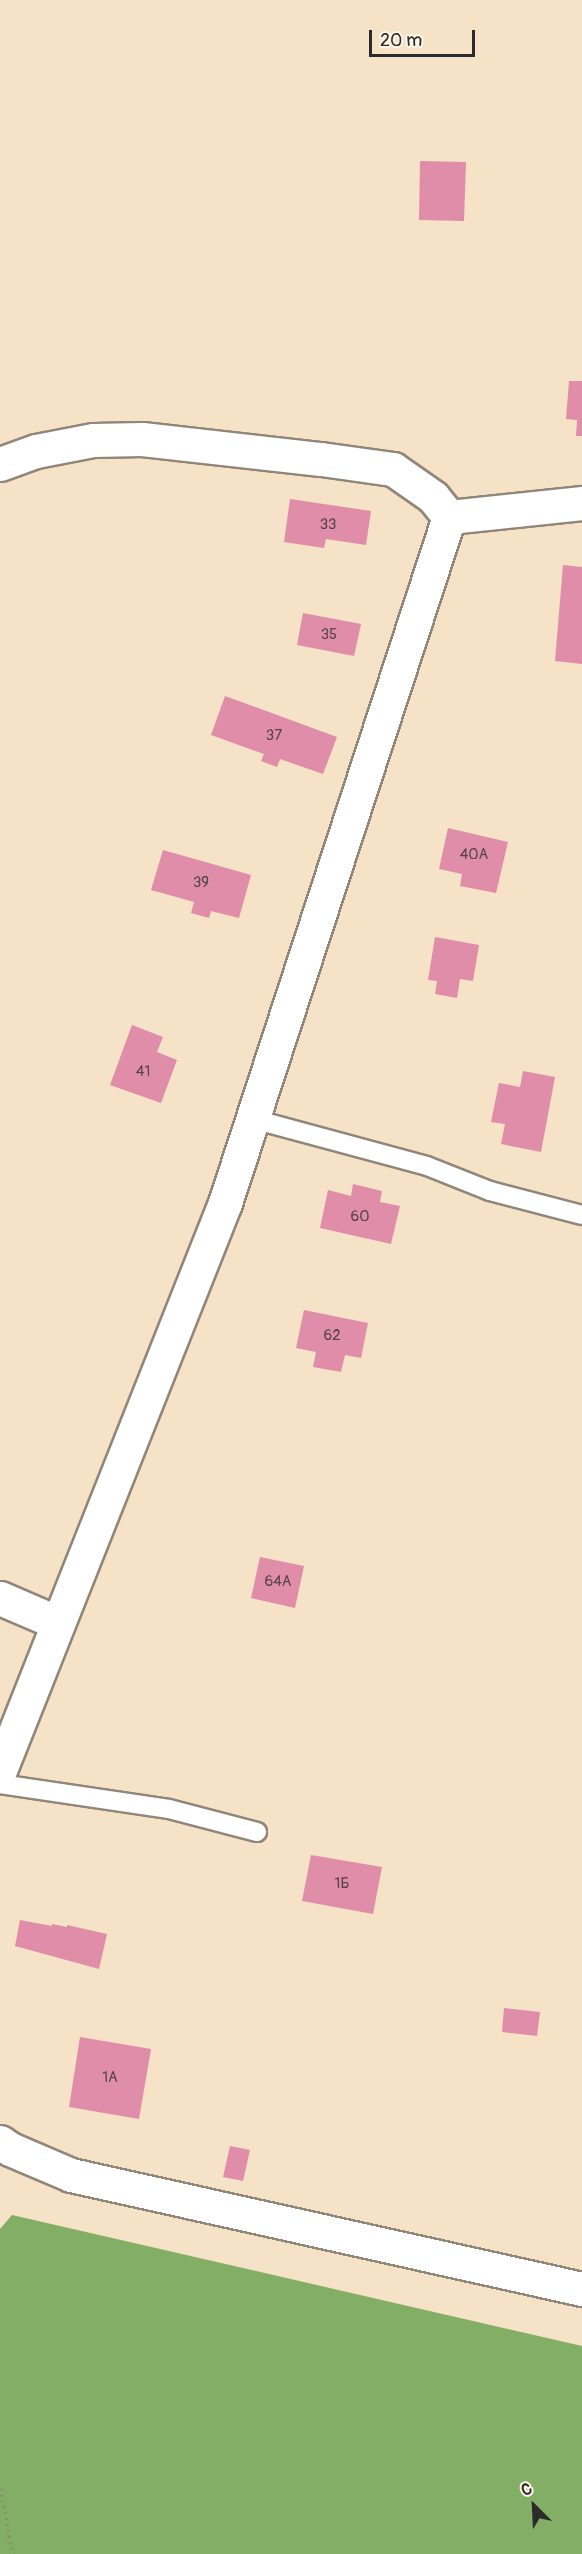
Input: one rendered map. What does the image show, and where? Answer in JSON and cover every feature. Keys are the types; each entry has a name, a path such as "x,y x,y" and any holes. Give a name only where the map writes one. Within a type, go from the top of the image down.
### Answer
{"street":[{"path":"0,464 36,451 93,440 142,439 321,459 393,469 433,497 449,518"},
{"path":"449,518 582,503"},
{"path":"0,1770 225,1203 449,518"},
{"path":"0,1598 58,1623"},
{"path":"0,2142 10,2149 71,2175 582,2289"}],"lane":[{"path":"253,1119 427,1166 490,1191 582,1215"},
{"path":"0,1784 169,1809 257,1832"}],"path":[{"path":"0,2489 13,2554"}],"green space":[{"path":"12,2215 582,2346 582,2554 0,2554 0,2229"}],"building":[{"path":"420,161 466,162 464,221 419,220"},
{"path":"569,381 582,381 582,436 576,436 577,420 566,419"},
{"path":"290,499 371,511 366,545 326,539 324,548 284,542"},
{"path":"563,565 582,567 582,664 555,661"},
{"path":"303,613 361,624 354,656 297,645"},
{"path":"225,696 337,737 323,774 280,759 277,767 261,761 264,754 211,735"},
{"path":"448,828 508,842 496,893 460,886 462,874 439,869"},
{"path":"163,850 251,875 239,918 211,911 209,918 191,913 194,902 151,890"},
{"path":"435,937 479,945 473,981 460,979 457,998 435,994 437,981 428,980"},
{"path":"132,1025 163,1037 157,1052 177,1060 161,1103 110,1085"},
{"path":"523,1071 555,1077 541,1152 501,1144 505,1124 491,1122 499,1083 520,1087"},
{"path":"353,1184 382,1191 380,1202 400,1206 391,1244 320,1228 328,1190 351,1196"},
{"path":"304,1310 368,1323 361,1358 345,1355 341,1372 313,1367 316,1352 296,1348"},
{"path":"260,1557 304,1566 295,1608 251,1598"},
{"path":"311,1855 382,1867 373,1914 302,1901"},
{"path":"20,1920 52,1926 52,1924 67,1927 67,1925 107,1934 99,1969 15,1946"},
{"path":"504,2008 540,2012 537,2036 502,2032"},
{"path":"80,2037 151,2049 139,2119 69,2107"},
{"path":"230,2146 250,2150 243,2181 223,2177"}]}
